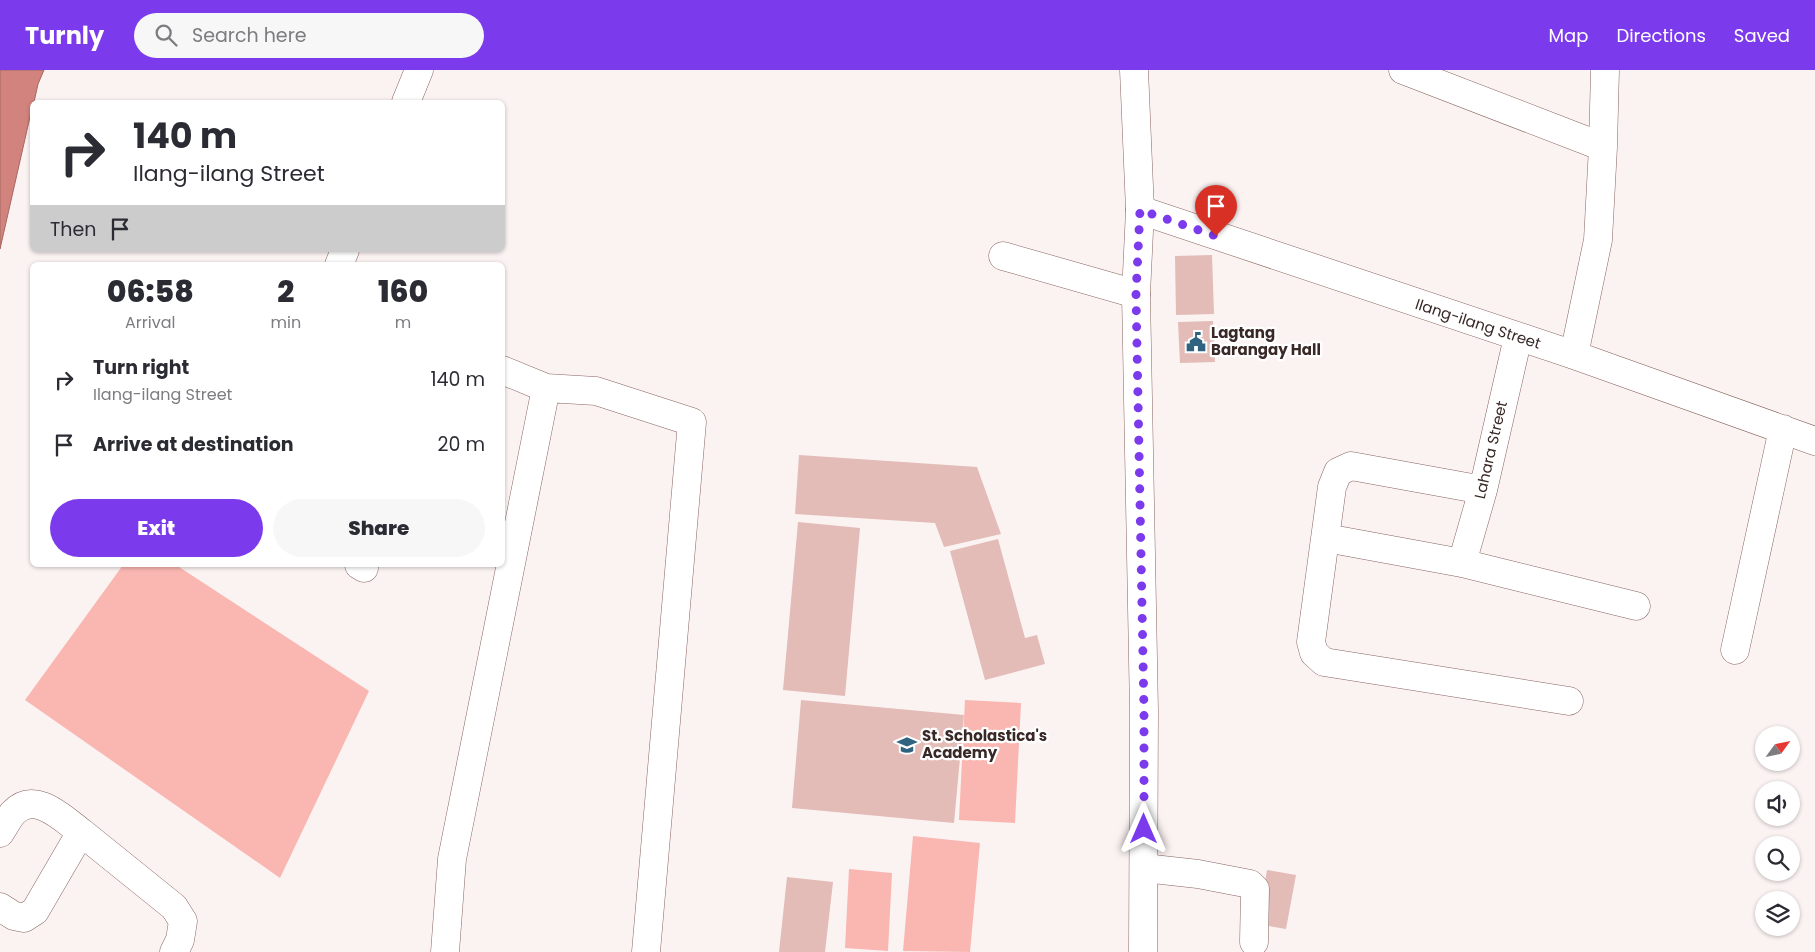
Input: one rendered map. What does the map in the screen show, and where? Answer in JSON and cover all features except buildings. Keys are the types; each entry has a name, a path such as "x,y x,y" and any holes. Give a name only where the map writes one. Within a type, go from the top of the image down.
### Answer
{"street":[{"path":"407,100 419,70"},
{"path":"1134,70 1140,210 1136,294 1144,701 1144,952"},
{"path":"1404,70 1603,147"},
{"path":"1574,355 1598,240 1605,70"},
{"name":"Ilang-ilang Street","path":"1140,210 1574,355 1815,441"},
{"path":"1003,256 1136,294"},
{"name":"Lahara Street","path":"1462,563 1483,490 1518,337"},
{"path":"505,371 546,388 596,391 692,422 646,952"},
{"path":"446,952 452,858 546,388"},
{"path":"1735,650 1783,429"},
{"path":"1483,490 1351,466 1338,472 1332,487 1311,642 1314,653 1324,662 1569,701"},
{"path":"1326,538 1462,563 1636,606"},
{"path":"0,833 14,813 26,804 41,804 82,832 174,908 184,921 180,940 174,952"},
{"path":"0,907 14,916 24,918 35,911 82,832"},
{"path":"1144,868 1198,874 1250,884 1255,889 1254,942"}],"shaded area":[{"path":"0,70 44,70 34,100 30,100 30,117 0,249"},
{"path":"122,567 179,567 369,691 280,878 25,700"},
{"path":"965,700 1021,703 1015,823 959,820"},
{"path":"913,836 980,843 970,952 903,951"},
{"path":"849,869 892,873 888,951 845,948"}],"place":[{"name":"Lagtang Barangay Hall","path":"1196,342"},
{"name":"St. Scholastica's Academy","path":"907,745"}],"route":[{"path":"1144,829 1144,711 1136,294 1140,210 1216,236"}]}
